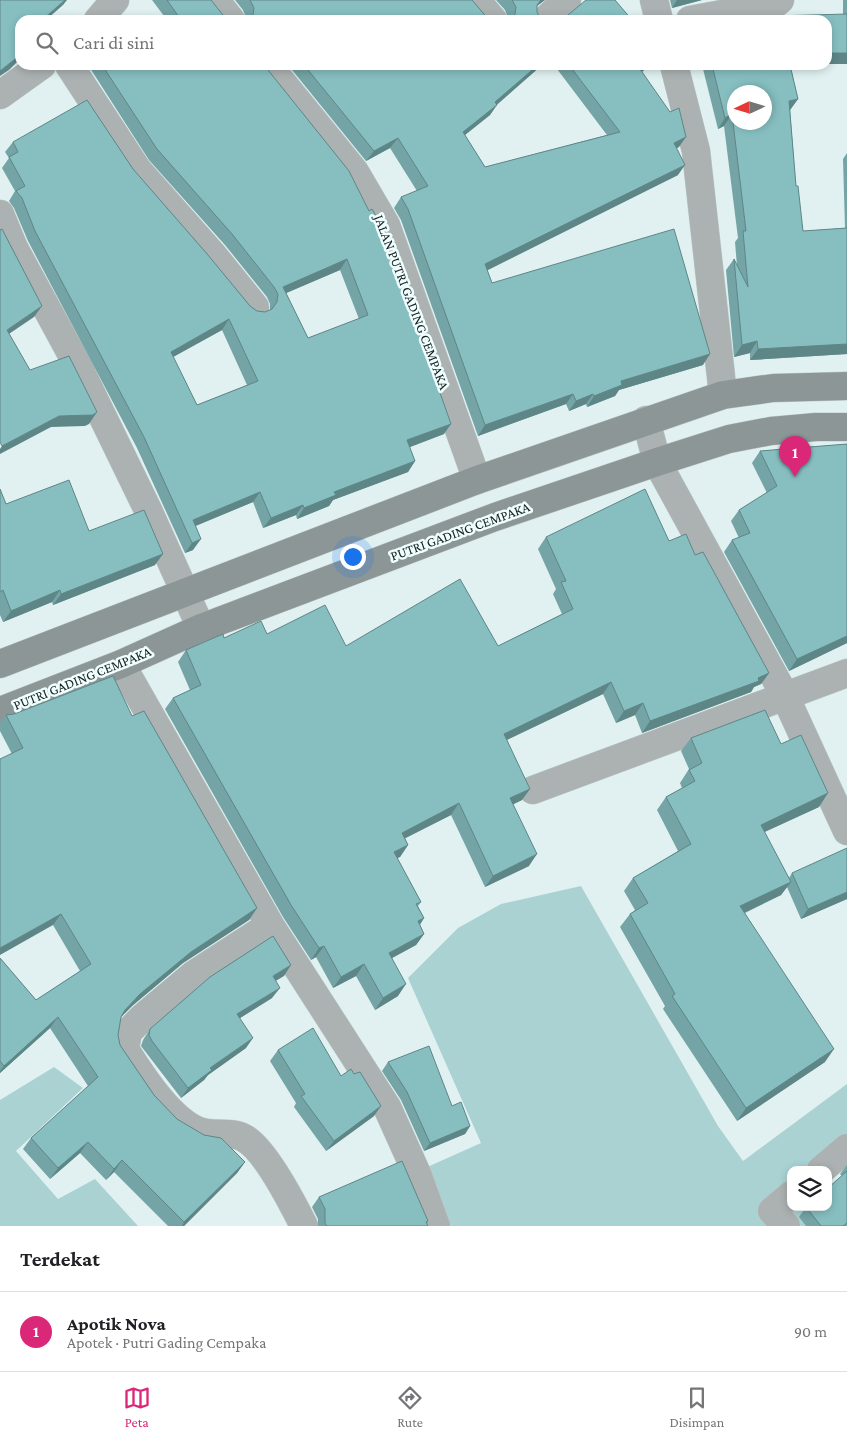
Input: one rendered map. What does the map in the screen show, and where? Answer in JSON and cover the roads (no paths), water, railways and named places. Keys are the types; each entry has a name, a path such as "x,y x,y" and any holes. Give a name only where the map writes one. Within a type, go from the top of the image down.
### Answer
{"street":[{"path":"102,15 115,0"},
{"path":"215,0 227,15"},
{"path":"476,0 489,15"},
{"path":"550,15 567,0"},
{"path":"654,0 658,15"},
{"path":"717,15 775,4 780,0"},
{"path":"0,95 35,70"},
{"path":"72,70 137,170 213,255 255,307"},
{"name":"JALAN PUTRI GADING CEMPAKA","path":"272,70 355,172 386,225 477,480"},
{"path":"675,70 696,152 723,395"},
{"path":"0,218 79,368 201,628"},
{"path":"0,664 477,480 646,420 723,395 773,388 847,386"},
{"path":"646,420 657,462 786,696 847,830"},
{"name":"PUTRI GADING CEMPAKA","path":"0,711 121,664 201,628 495,517 657,462 730,439 771,431 816,426 847,427"},
{"path":"121,664 270,925 387,1107 418,1176 436,1226"},
{"path":"532,790 847,674"},
{"path":"270,925 194,975 143,1017 128,1032 125,1049 156,1096 184,1122 203,1133 243,1137 253,1145 286,1192 304,1226"},
{"path":"826,1166 847,1148"},
{"path":"786,1226 772,1211 787,1198"}],"place":[{"name":"Apotik Nova","path":"795,477"}]}
